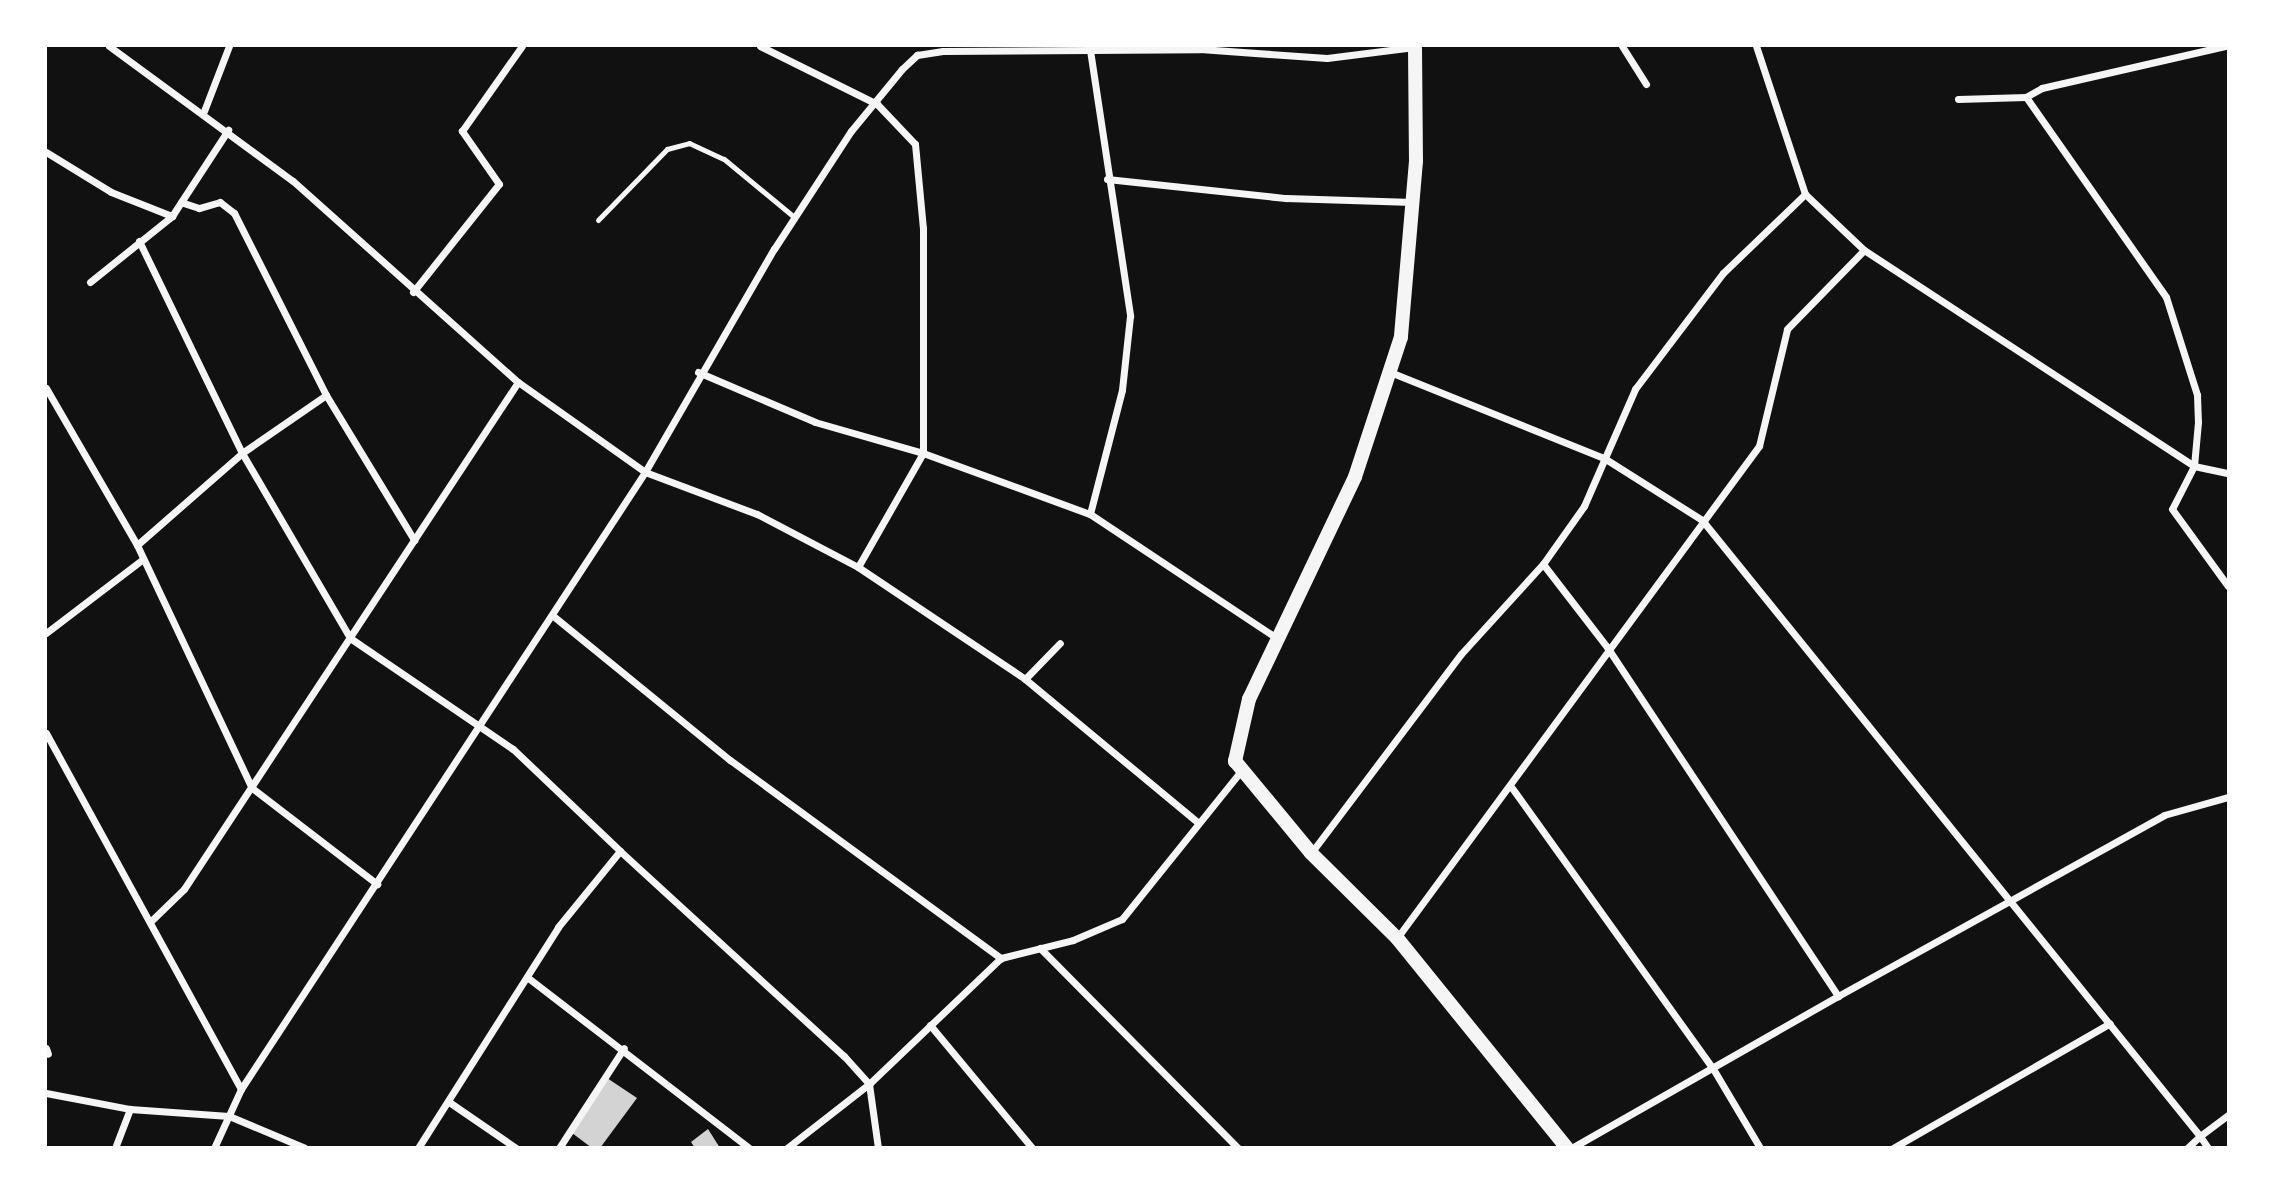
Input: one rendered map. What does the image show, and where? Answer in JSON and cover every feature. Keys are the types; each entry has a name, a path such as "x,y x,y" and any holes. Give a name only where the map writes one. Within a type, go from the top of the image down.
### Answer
{"main road":[{"path":"1414,47 1414,202 1401,337 1355,477 1249,699 1237,744 1241,771 1311,853 1397,938 1569,1147"}],"street":[{"path":"108,46 228,130 518,382 645,472 757,514 858,567 1025,679 1196,821"},
{"path":"204,111 229,46"},
{"path":"413,292 499,184 462,131 522,46"},
{"path":"760,46 877,104 908,130 918,157 923,453 858,567"},
{"path":"1622,46 1646,84"},
{"path":"1756,46 1805,194 1864,250 2194,466 2228,474"},
{"path":"1958,99 2026,97 2042,88 2225,46"},
{"path":"214,1147 241,1089 377,884 478,723 645,472 698,372 794,217 851,131 918,55 1090,50 1327,58 1414,47"},
{"path":"1090,50 1130,340 1090,514"},
{"path":"2026,97 2166,297 2197,395 2194,466 2172,509 2228,586"},
{"path":"90,282 172,216 228,130"},
{"path":"46,152 111,192 172,216"},
{"path":"1107,179 1286,198 1414,202"},
{"path":"1311,853 1461,654 1543,564 1584,506 1635,389 1723,272 1805,194"},
{"path":"181,202 199,208 220,202 234,213 326,395 414,540"},
{"path":"139,241 242,453 350,638 478,723 620,851 869,1084 878,1147"},
{"path":"1397,938 1512,788 1607,647 1766,432 1787,329 1864,250"},
{"path":"698,372 815,422 923,453 1090,514 1278,639"},
{"path":"1389,372 1604,458 1702,520 2208,1147"},
{"path":"150,922 184,889 518,382"},
{"path":"46,388 136,545 252,788 377,884"},
{"path":"136,545 242,453 326,395"},
{"path":"46,633 143,559"},
{"path":"1543,564 1607,647 1839,996"},
{"path":"552,615 730,760 1001,958"},
{"path":"1025,679 1060,643"},
{"path":"46,733 241,1089"},
{"path":"787,1147 869,1084 1001,958 1040,948 1122,919 1196,821 1241,771"},
{"path":"1512,788 1712,1068 1759,1147"},
{"path":"1569,1147 2008,901 2186,807 2228,797"},
{"path":"418,1147 527,977 620,851"},
{"path":"1040,948 1238,1147"},
{"path":"527,977 624,1048 749,1147"},
{"path":"1893,1147 2110,1023"},
{"path":"930,1025 1032,1147"},
{"path":"559,1147 624,1048"},
{"path":"46,1093 130,1109 229,1116 305,1147"},
{"path":"449,1101 516,1147"},
{"path":"115,1147 130,1109"},
{"path":"2187,1147 2228,1115"}],"lane":[{"path":"598,220 667,149 689,143 724,159 794,217"}],"building":[{"path":"607,1078 637,1098 600,1148 592,1148 572,1133"},
{"path":"708,1129 720,1148 695,1148 691,1142"}]}
